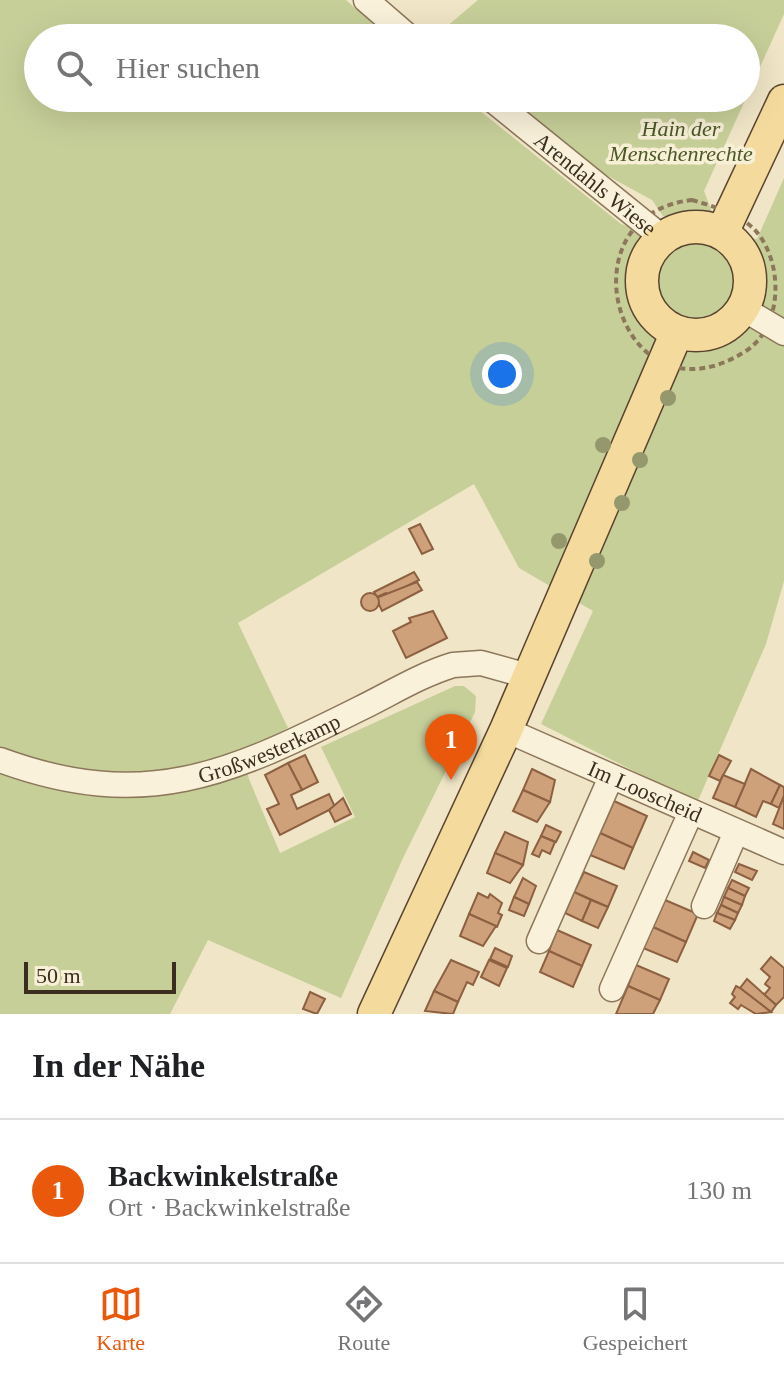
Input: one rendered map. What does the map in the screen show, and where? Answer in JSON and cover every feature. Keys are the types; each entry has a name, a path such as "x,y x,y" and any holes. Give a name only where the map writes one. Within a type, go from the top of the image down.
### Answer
{"main road":[{"path":"726,224 783,107"},
{"path":"726,224 746,262 749,285 742,308 729,323 713,331 677,332 654,315 642,285 653,229 726,224"},
{"path":"374,1014 506,730 677,332"}],"street":[{"path":"366,0 394,24"},
{"name":"Arendahls Wiese","path":"507,112 653,229"},
{"path":"742,308 777,329"},
{"name":"Großwesterkamp","path":"0,760 37,773 85,784 126,786 195,779 275,749 453,665 481,663 528,676"},
{"name":"Im Looscheid","path":"506,730 784,852"},
{"path":"539,941 611,777"},
{"path":"612,989 691,812"},
{"path":"704,906 736,832"}],"path":[{"path":"692,200 726,224 752,227 768,248 776,268 777,329 735,358 709,368 686,369 650,356 632,337 620,315 615,290 616,264 653,229 671,202 692,200"}],"green space":[{"path":"0,0 346,0 373,24 24,24 24,112 481,112 621,224 663,238 697,228 757,239 784,178 784,581 766,644 697,803 541,724 593,611 519,568 474,484 238,623 288,728 242,751 249,779 280,853 355,817 321,747 455,686 464,686 476,696 475,712 403,858 341,998 208,940 170,1014 0,1014"},
{"name":"Hain der Menschenrechte","path":"478,0 784,0 784,14 760,67 760,24 450,24"},
{"name":"Hain der Menschenrechte","path":"515,112 740,112 704,191 712,212 694,220 663,216 652,200 564,152"}],"building":[{"path":"420,524 433,549 422,554 409,529"},
{"path":"414,572 419,580 388,596 386,593 377,597 374,592"},
{"path":"417,582 422,590 382,611 376,598"},
{"path":"366,593 374,593 379,602 377,609 366,611 361,606 361,598"},
{"path":"433,611 447,638 406,658 393,631 411,622 409,618"},
{"path":"305,755 318,782 302,790 288,763"},
{"path":"719,755 731,761 720,781 709,776"},
{"path":"288,763 302,790 291,795 297,809 329,794 335,807 280,835 267,809 279,804 265,775"},
{"path":"532,769 555,780 550,802 523,790"},
{"path":"751,769 780,785 771,804 763,801 756,817 735,807"},
{"path":"723,775 745,784 735,807 713,798"},
{"path":"780,785 784,787 784,796 779,808 771,804"},
{"path":"523,790 550,802 537,822 513,811"},
{"path":"784,796 784,829 773,824"},
{"path":"343,798 351,814 335,822 329,810"},
{"path":"614,801 647,816 633,848 600,833"},
{"path":"546,825 561,832 556,842 541,836"},
{"path":"505,832 528,842 523,865 495,853"},
{"path":"600,833 633,848 624,869 590,855"},
{"path":"541,836 555,842 550,854 542,850 539,857 532,854"},
{"path":"693,852 709,860 705,868 689,861"},
{"path":"495,853 523,865 510,883 487,873"},
{"path":"739,864 757,871 752,880 735,872"},
{"path":"584,872 617,886 608,907 574,892"},
{"path":"523,878 536,886 529,904 514,897"},
{"path":"732,880 749,888 745,896 728,888"},
{"path":"728,888 745,896 742,905 724,897"},
{"path":"574,892 591,900 582,921 565,913"},
{"path":"478,893 488,898 490,894 502,903 498,913 502,915 497,927 469,914"},
{"path":"514,897 529,904 524,916 509,910"},
{"path":"724,897 742,905 738,913 721,905"},
{"path":"591,900 608,907 598,928 582,921"},
{"path":"665,900 698,914 686,942 653,927"},
{"path":"721,905 738,913 735,920 717,913"},
{"path":"717,913 735,920 730,929 714,921"},
{"path":"469,914 496,926 483,946 460,936"},
{"path":"653,927 686,942 677,962 643,948"},
{"path":"557,930 591,945 582,966 549,951"},
{"path":"495,948 512,956 508,967 490,959"},
{"path":"549,951 582,966 573,987 540,972"},
{"path":"771,957 784,968 784,997 776,1005 764,995 770,988 765,984 770,977 761,969"},
{"path":"451,960 479,972 473,985 467,982 458,1002 434,991"},
{"path":"489,960 507,968 499,986 481,977"},
{"path":"636,965 669,979 660,1000 628,986"},
{"path":"747,979 776,1005 771,1012 740,988"},
{"path":"628,986 660,1000 653,1014 616,1014"},
{"path":"736,986 771,1012 756,1014 741,1005 738,1009 730,1003 735,997 732,994"},
{"path":"434,991 458,1002 453,1014 425,1011"},
{"path":"310,992 325,999 317,1014 303,1009"}],"place":[{"name":"Backwinkelstraße","path":"451,780"}]}
